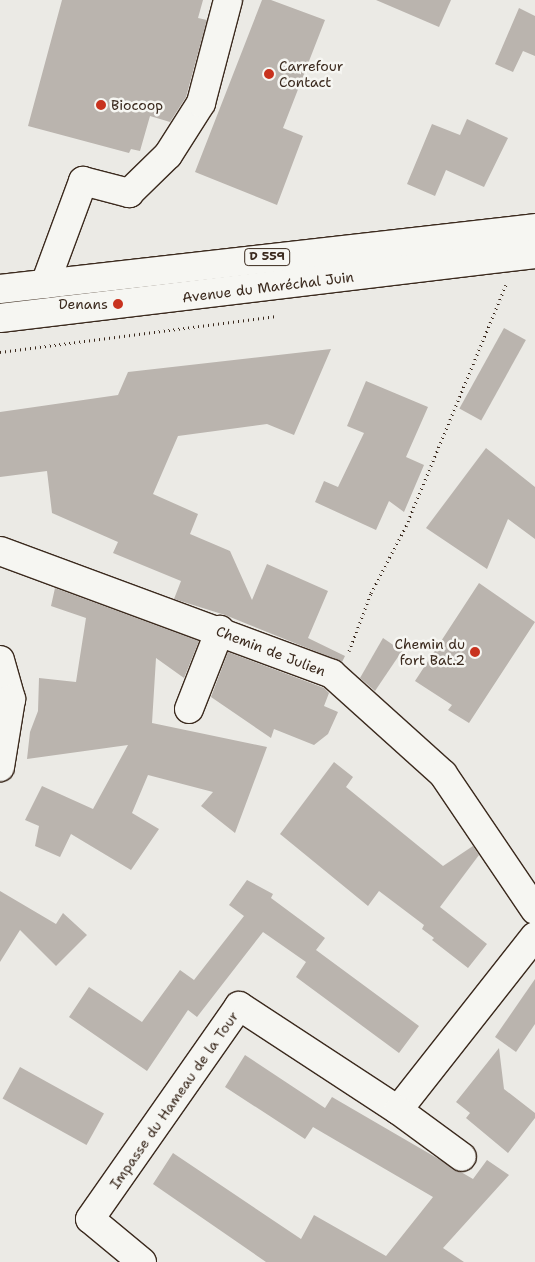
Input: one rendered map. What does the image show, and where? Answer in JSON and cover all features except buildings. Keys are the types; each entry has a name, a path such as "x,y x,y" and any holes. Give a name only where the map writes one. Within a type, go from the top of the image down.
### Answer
{"street":[{"path":"45,284 83,181 129,193 168,155 201,103 228,0"},
{"name":"Avenue du Maréchal Juin","path":"0,289 535,228"},
{"name":"Avenue du Maréchal Juin","path":"0,318 535,254"},
{"name":"Chemin de Julien","path":"0,551 220,630 335,677 443,774 535,910"},
{"path":"189,709 220,630"},
{"path":"0,660 11,699 0,767"},
{"path":"398,1110 535,936"},
{"name":"Impasse du Hameau de la Tour","path":"142,1262 90,1219 240,1006 398,1110 462,1157"}],"path":[{"path":"335,677 371,593 406,526 506,285"}],"place":[{"name":"Carrefour Contact","path":"269,74"},
{"name":"Biocoop","path":"101,105"},
{"name":"Denans","path":"118,304"},
{"name":"Chemin du fort Bat.2","path":"475,652"}]}
